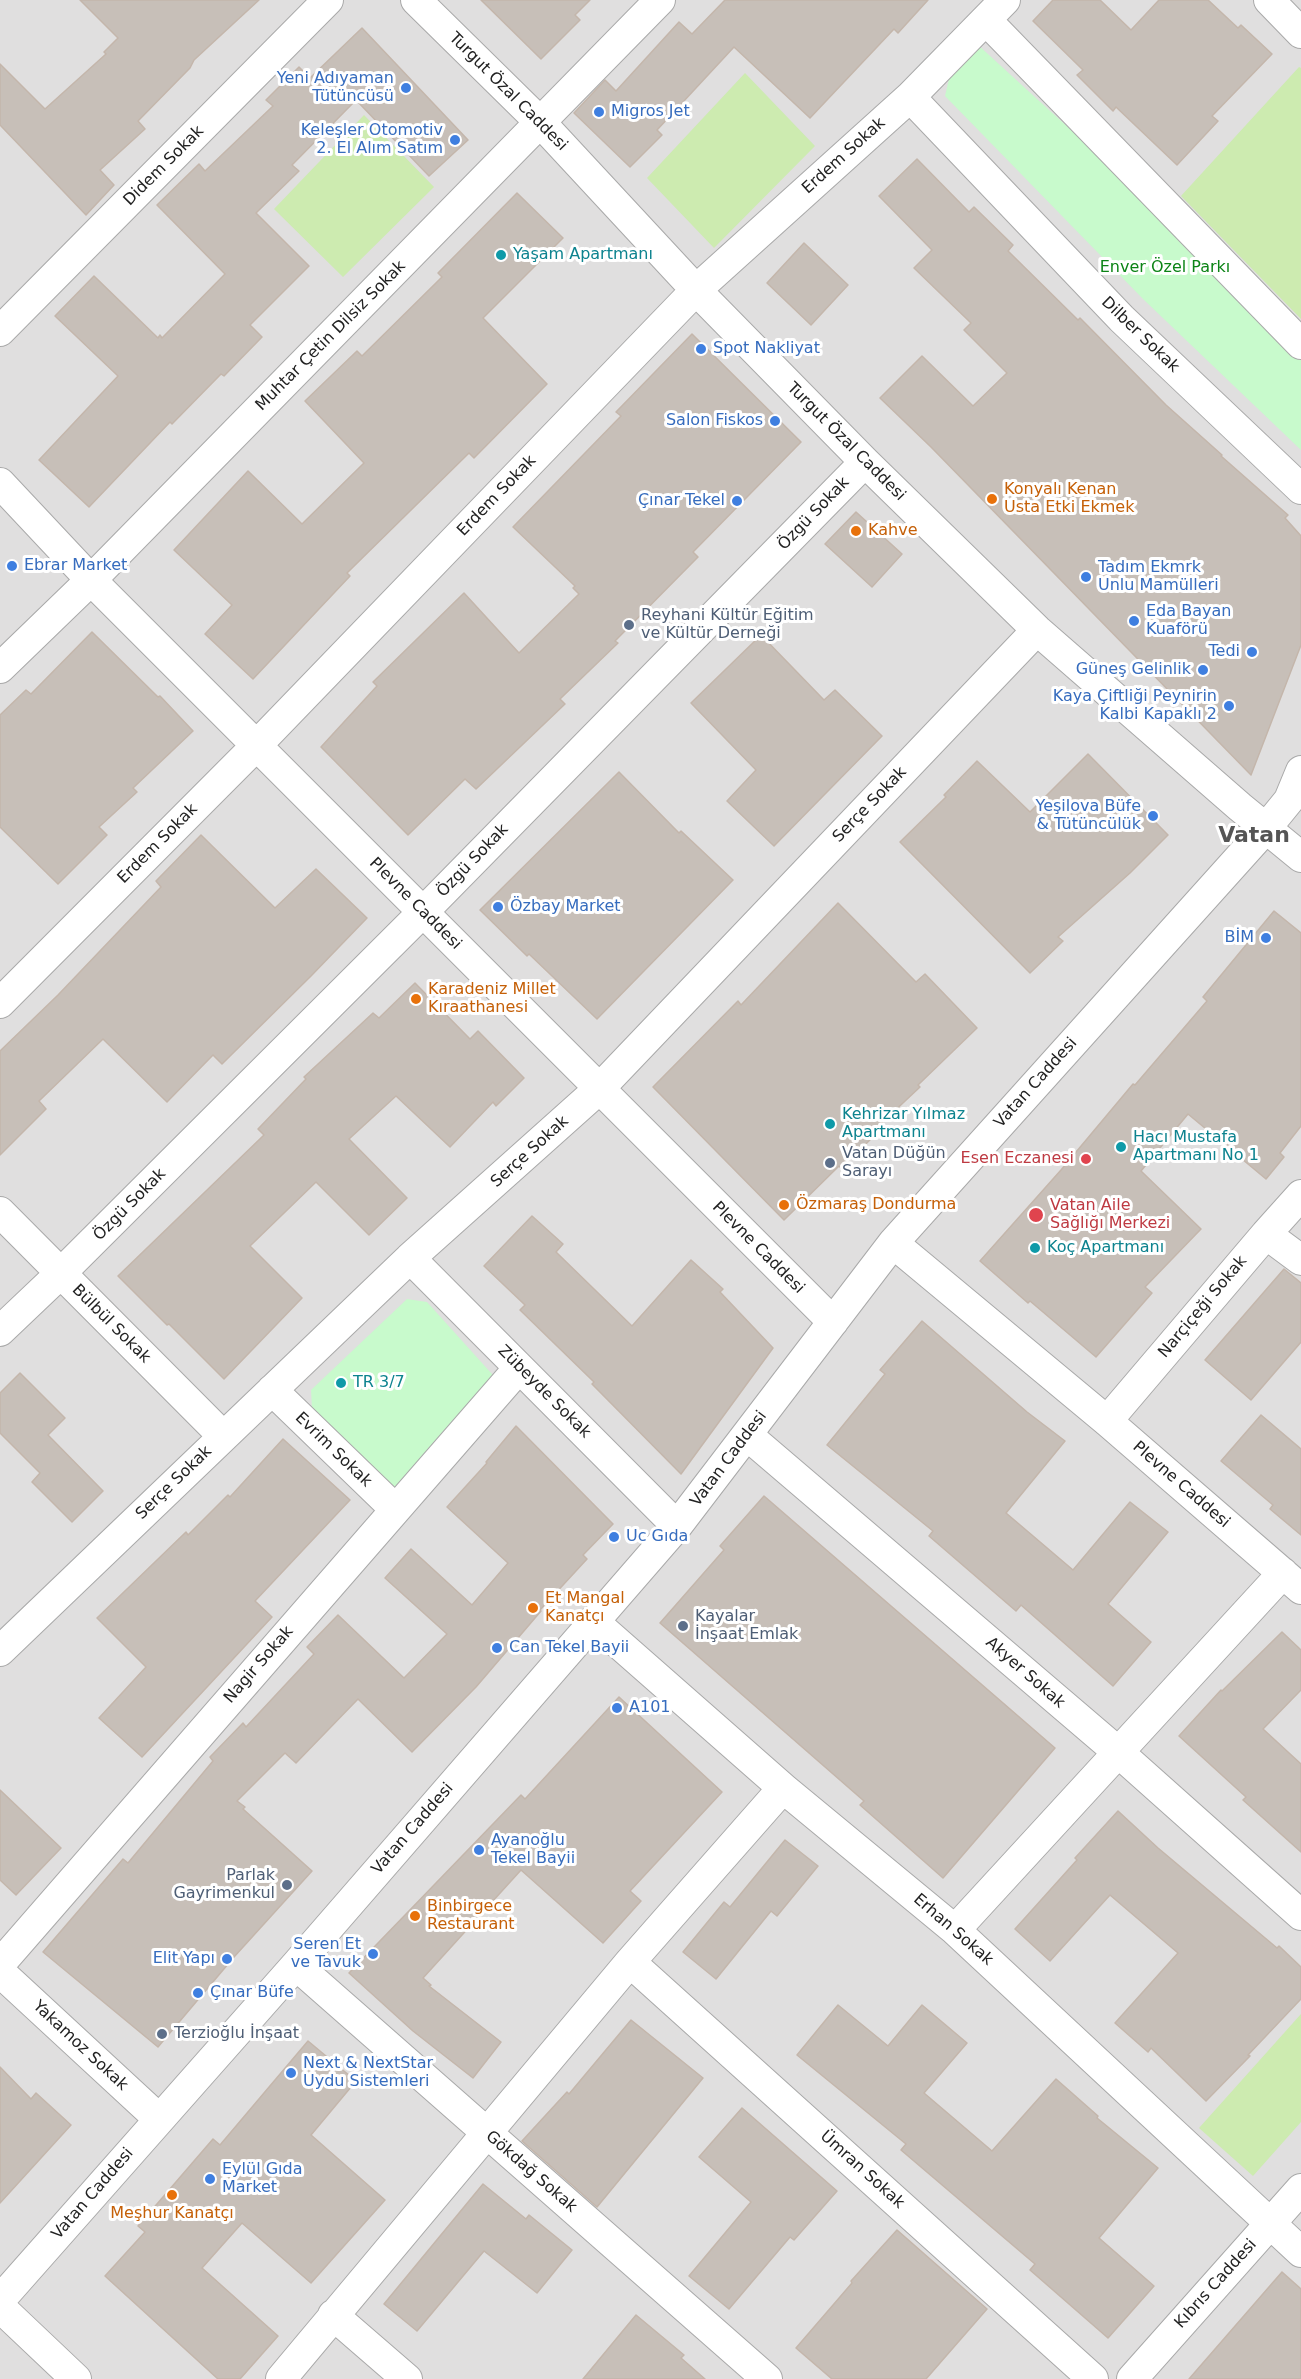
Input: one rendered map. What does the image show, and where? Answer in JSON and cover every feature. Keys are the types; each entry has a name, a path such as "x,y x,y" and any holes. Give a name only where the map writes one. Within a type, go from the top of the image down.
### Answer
{"street":[{"name":"Didem Sokak","path":"0,331 328,0"},
{"name":"Turgut Özal Caddesi","path":"416,0 541,123 696,290 865,462 1037,630 1240,807 1301,857"},
{"name":"Muhtar Çetin Dilsiz Sokak","path":"0,668 91,580 660,0"},
{"path":"1269,0 1301,33"},
{"path":"996,10 1301,344"},
{"name":"Erdem Sokak","path":"0,1003 256,746 696,290 910,97 996,10"},
{"name":"Dilber Sokak","path":"910,97 1121,318 1301,489"},
{"name":"Özgü Sokak","path":"0,1331 423,912 865,462"},
{"name":"Plevne Caddesi","path":"0,483 91,580 833,1322"},
{"name":"Serçe Sokak","path":"0,1651 410,1258 599,1089 1037,630"},
{"name":"Vatan Caddesi","path":"0,2300 296,1965 677,1527 893,1244 1267,827 1288,800 1301,771"},
{"name":"Narçiçeği Sokak","path":"1107,1421 1266,1233 1301,1195"},
{"name":"Bülbül Sokak","path":"0,1212 223,1436"},
{"path":"1266,1233 1301,1260"},
{"name":"Plevne Caddesi","path":"893,1244 1107,1421 1292,1581"},
{"name":"Zübeyde Sokak","path":"410,1258 677,1527"},
{"name":"Nagir Sokak","path":"0,1964 519,1368"},
{"name":"Evrim Sokak","path":"272,1390 395,1509"},
{"name":"Akyer Sokak","path":"747,1435 1118,1752 1301,1915"},
{"path":"955,1930 1118,1752 1292,1581"},
{"name":"Erhan Sokak","path":"593,1621 783,1788 955,1930 1269,2225 1301,2252"},
{"path":"281,2379 630,1962 783,1788"},
{"name":"Ümran Sokak","path":"630,1962 1094,2379"},
{"name":"Gökdağ Sokak","path":"296,1965 766,2379"},
{"name":"Yakamoz Sokak","path":"0,1972 159,2119"},
{"name":"Kıbrıs Caddesi","path":"1132,2379 1301,2189"},
{"path":"0,2307 76,2379"},
{"path":"333,2315 407,2379"}],"shaded area":[{"path":"0,0 1301,0 1301,2379 0,2379"}],"green space":[{"name":"Enver Özel Parkı","path":"977,44 1190,239 1301,357 1301,450 1143,299 945,96 952,66"},
{"path":"1299,67 1301,68 1301,319 1181,196"},
{"path":"745,73 815,146 714,248 647,178"},
{"path":"364,115 434,187 343,277 274,209"},
{"path":"407,1299 427,1302 501,1384 394,1493 312,1409 311,1390"},
{"path":"1301,2014 1301,2122 1253,2176 1199,2128"}],"building":[{"path":"80,0 259,0 194,60 190,68 138,121 145,129 100,170 114,185 86,215 0,125 0,64 45,109 106,54 104,52 118,38"},
{"path":"481,0 590,0 575,15 580,20 541,59"},
{"path":"725,0 928,0 898,33 894,29 810,118 734,47 657,130 662,135 630,167 574,113 605,80 616,91 679,22 692,34"},
{"path":"1053,0 1100,0 1131,30 1159,0 1208,0 1238,28 1241,25 1272,54 1212,116 1218,121 1177,165 1116,107 1113,111 1077,75 1083,70 1033,21"},
{"path":"362,28 468,140 429,176 356,100 292,165 299,171 256,213 309,266 250,325 262,337 224,376 221,374 172,424 170,422 89,507 39,460 118,376 55,316 94,276 158,338 160,335 162,338 225,274 157,205 199,164 205,171 273,106 266,100 299,67 310,78"},
{"path":"917,159 969,212 974,207 1013,245 1008,251 1078,320 1080,318 1166,405 1288,515 1285,518 1301,536 1301,645 1251,775 931,447 880,398 922,356 973,406 1007,373 964,330 971,323 914,268 932,250 879,196"},
{"path":"517,193 563,238 483,318 547,384 474,458 469,453 347,573 350,576 253,679 205,634 232,605 174,550 248,471 302,524 364,463 305,401 357,351 362,356 442,277 438,273"},
{"path":"804,243 848,285 811,325 767,283"},
{"path":"692,334 801,442 693,552 698,557 615,641 618,643 560,699 565,704 476,789 465,779 408,835 321,747 377,686 373,682 464,593 519,653 579,594 573,588 575,586 513,527 621,416 616,412"},
{"path":"856,512 902,554 872,587 825,544"},
{"path":"92,632 158,697 160,696 193,731 133,788 137,792 99,827 107,835 58,884 0,827 0,715 26,690 31,694"},
{"path":"761,635 824,700 835,690 882,736 774,846 727,801 756,770 691,703"},
{"path":"1088,754 1168,835 1130,873 1058,937 1063,941 1030,973 900,842 946,797 944,795 977,761 1030,812"},
{"path":"619,772 679,833 681,831 733,880 597,1019 480,910"},
{"path":"201,835 275,908 316,869 367,918 222,1064 213,1055 167,1102 103,1039 39,1101 46,1109 0,1155 0,1051 58,995 161,887 156,881"},
{"path":"838,903 916,982 925,974 977,1028 918,1085 920,1087 871,1133 874,1136 841,1168 839,1166 784,1220 653,1087 738,1001 741,1005"},
{"path":"1274,911 1301,933 1301,1126 1280,1153 1284,1157 1266,1179 1188,1114 1141,1171 1201,1229 1145,1287 1152,1293 1096,1357 980,1261 1207,1001 1203,997"},
{"path":"415,983 470,1039 478,1031 524,1078 496,1106 493,1102 450,1147 396,1096 349,1139 407,1198 369,1235 316,1182 250,1246 302,1298 224,1379 118,1276 264,1135 258,1129 306,1079 304,1077 373,1013 379,1018"},
{"path":"532,1216 563,1244 556,1252 632,1326 691,1260 723,1289 720,1292 773,1348 681,1474 592,1384 594,1382 520,1310 525,1305 484,1266"},
{"path":"1284,1269 1301,1283 1301,1342 1251,1400 1205,1360"},
{"path":"922,1321 1027,1412 1065,1441 1006,1513 1073,1570 1130,1502 1168,1532 1108,1604 1151,1642 1113,1686 1021,1605 1016,1611 929,1536 933,1531 827,1445 885,1374 880,1370"},
{"path":"20,1373 65,1418 48,1435 103,1491 72,1522 32,1482 40,1473 0,1433 0,1393"},
{"path":"1261,1415 1301,1449 1301,1535 1270,1509 1273,1505 1221,1461"},
{"path":"516,1426 613,1524 583,1555 587,1559 540,1610 476,1687 412,1752 358,1699 296,1763 285,1753 237,1801 312,1871 234,1957 158,2047 43,1952 123,1859 128,1863 213,1761 210,1757 243,1723 246,1727 314,1654 307,1647 338,1615 404,1678 447,1634 385,1578 411,1549 472,1605 508,1563 447,1507 487,1463"},
{"path":"283,1439 350,1500 255,1601 272,1617 142,1757 99,1718 146,1667 97,1618 186,1532 188,1535 228,1495 230,1497"},
{"path":"764,1496 1055,1748 943,1878 860,1805 864,1801 660,1623 724,1550 720,1546"},
{"path":"1282,1632 1301,1650 1301,1690 1263,1729 1301,1764 1301,1852 1243,1800 1246,1797 1179,1736 1221,1690"},
{"path":"619,1697 722,1792 630,1891 641,1901 603,1943 521,1870 423,1978 431,1985 429,1986 501,2042 473,2078 413,2031 349,1973 521,1795 525,1799"},
{"path":"0,1790 61,1848 16,1895 0,1880"},
{"path":"1118,1811 1158,1848 1277,1948 1279,1946 1301,1967 1301,1999 1206,2101 1151,2048 1148,2052 1115,2023 1178,1953 1110,1895 1050,1961 1015,1929"},
{"path":"785,1840 818,1866 777,1916 771,1911 716,1979 683,1952 724,1902 730,1907"},
{"path":"838,2005 888,2046 922,2005 967,2043 924,2093 992,2151 1056,2079 1098,2116 1097,2118 1158,2168 1099,2238 1154,2286 1108,2338 1030,2270 1035,2264 901,2150 906,2144 797,2055"},
{"path":"631,2020 703,2078 597,2207 522,2141 567,2092 569,2094"},
{"path":"308,2041 356,2081 311,2135 385,2200 311,2283 242,2223 202,2268 278,2336 240,2379 218,2379 105,2276 145,2232 138,2226 213,2139 220,2145"},
{"path":"0,2067 31,2099 36,2093 71,2125 0,2203"},
{"path":"742,2108 837,2191 794,2240 790,2237 729,2309 689,2276 751,2202 699,2157"},
{"path":"483,2184 526,2219 529,2215 572,2250 537,2293 484,2251 417,2331 384,2304"},
{"path":"897,2230 987,2309 926,2379 832,2379 796,2348"},
{"path":"1282,2272 1301,2289 1301,2379 1189,2379"},
{"path":"636,2315 684,2355 681,2358 705,2379 583,2379"}],"place":[{"name":"Yeni Adıyaman Tütüncüsü","path":"406,88"},
{"name":"Migros Jet","path":"599,112"},
{"name":"Keleşler Otomotiv 2. El Alım Satım","path":"455,140"},
{"name":"Yaşam Apartmanı","path":"501,255"},
{"name":"Spot Nakliyat","path":"701,349"},
{"name":"Salon Fiskos","path":"775,421"},
{"name":"Konyalı Kenan Usta Etki Ekmek","path":"992,499"},
{"name":"Çınar Tekel","path":"737,501"},
{"name":"Kahve","path":"856,531"},
{"name":"Ebrar Market","path":"12,566"},
{"name":"Tadım Ekmrk Unlu Mamülleri","path":"1086,577"},
{"name":"Eda Bayan Kuaförü","path":"1134,621"},
{"name":"Reyhani Kültür Eğitim ve Kültür Derneği","path":"629,625"},
{"name":"Tedi","path":"1252,652"},
{"name":"Güneş Gelinlik","path":"1203,670"},
{"name":"Kaya Çiftliği Peynirin Kalbi Kapaklı 2","path":"1229,706"},
{"name":"Yeşilova Büfe & Tütüncülük","path":"1153,816"},
{"name":"Özbay Market","path":"498,907"},
{"name":"BİM","path":"1266,938"},
{"name":"Karadeniz Millet Kıraathanesi","path":"416,999"},
{"name":"Kehrizar Yılmaz Apartmanı","path":"830,1124"},
{"name":"Hacı Mustafa Apartmanı No 1","path":"1121,1147"},
{"name":"Esen Eczanesi","path":"1086,1159"},
{"name":"Vatan Düğün Sarayı","path":"830,1163"},
{"name":"Özmaraş Dondurma","path":"784,1205"},
{"name":"Vatan Aile Sağlığı Merkezi","path":"1036,1215"},
{"name":"Koç Apartmanı","path":"1035,1248"},
{"name":"TR 3/7","path":"341,1383"},
{"name":"Uc Gıda","path":"614,1537"},
{"name":"Et Mangal Kanatçı","path":"533,1608"},
{"name":"Kayalar İnşaat Emlak","path":"683,1626"},
{"name":"Can Tekel Bayii","path":"497,1648"},
{"name":"A101","path":"617,1708"},
{"name":"Ayanoğlu Tekel Bayii","path":"479,1850"},
{"name":"Parlak Gayrimenkul","path":"287,1885"},
{"name":"Binbirgece Restaurant","path":"415,1916"},
{"name":"Seren Et ve Tavuk","path":"373,1954"},
{"name":"Elit Yapı","path":"227,1959"},
{"name":"Çınar Büfe","path":"198,1993"},
{"name":"Terzioğlu İnşaat","path":"162,2034"},
{"name":"Next & NextStar Uydu Sistemleri","path":"291,2073"},
{"name":"Eylül Gıda Market","path":"210,2179"},
{"name":"Meşhur Kanatçı","path":"172,2195"}],"district":[{"name":"Vatan","path":"1254,836"}]}
